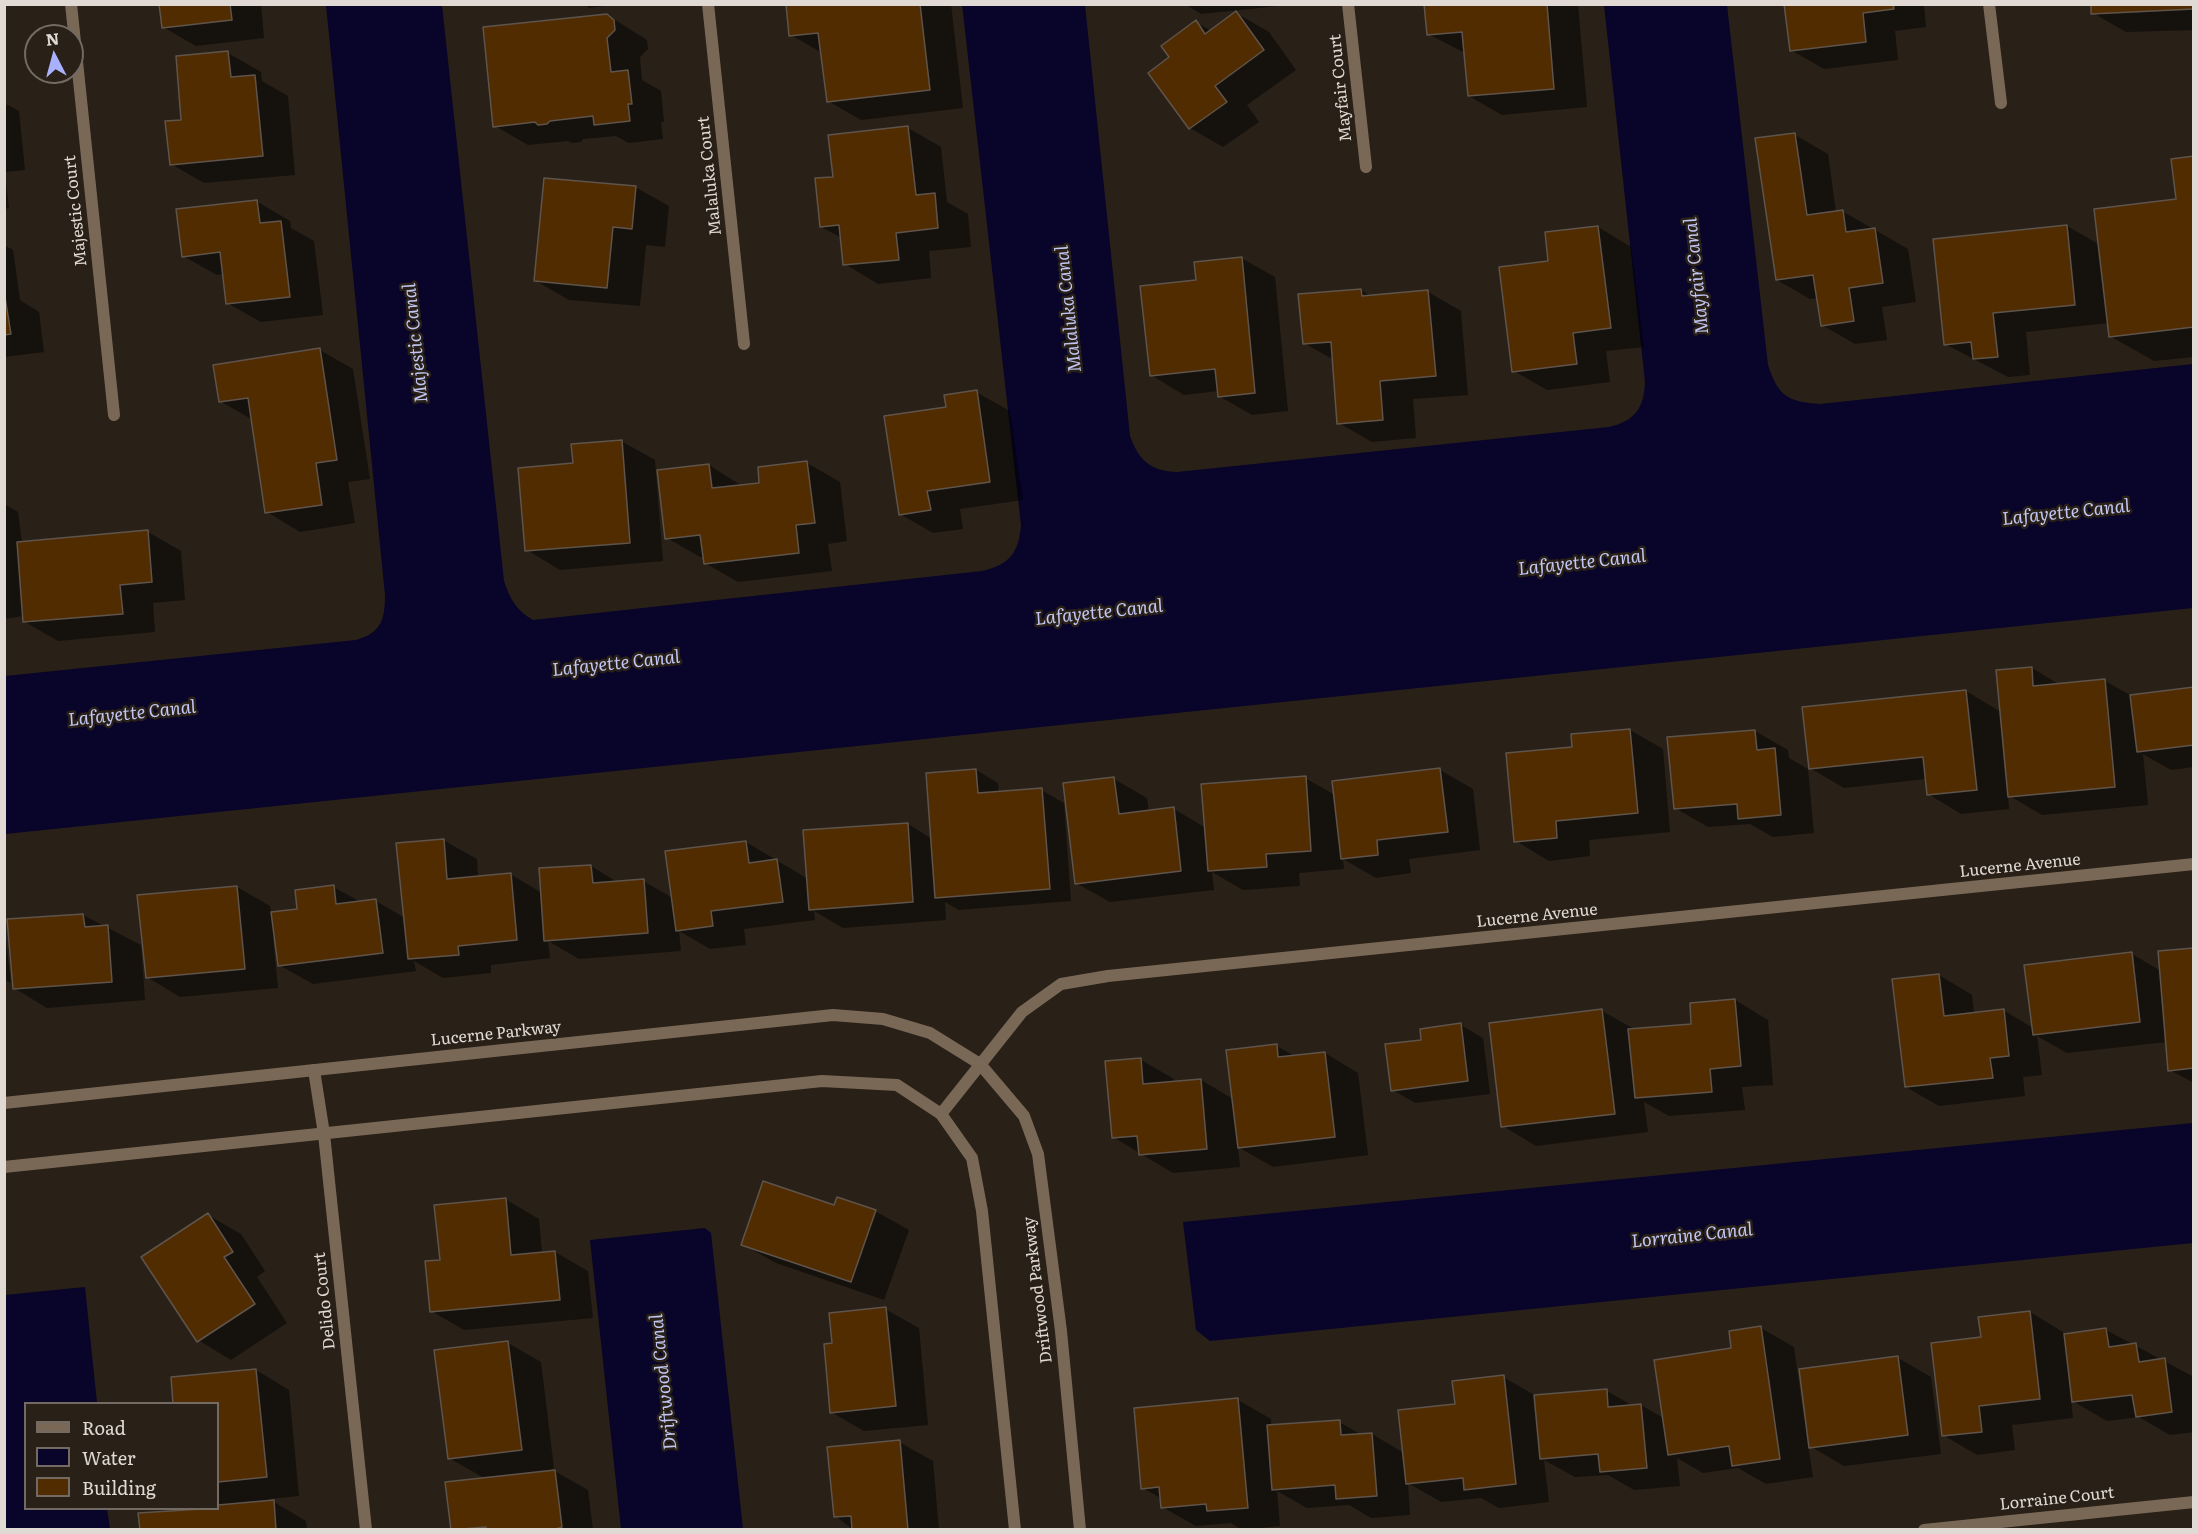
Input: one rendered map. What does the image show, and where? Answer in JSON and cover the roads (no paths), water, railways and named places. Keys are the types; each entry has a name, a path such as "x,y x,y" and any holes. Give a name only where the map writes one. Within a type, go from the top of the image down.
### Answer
{"street":[{"name":"Majestic Court","path":"71,4 114,415"},
{"name":"Malaluka Court","path":"708,4 744,344"},
{"name":"Mayfair Court","path":"1348,4 1366,167"},
{"path":"1989,4 2001,103"},
{"name":"Lucerne Avenue","path":"941,1114 1022,1012 1061,984 1108,976 2193,864"},
{"name":"Lucerne Parkway","path":"4,1103 833,1015 883,1019 930,1033 980,1064"},
{"name":"Driftwood Parkway","path":"980,1064 1024,1116 1038,1154 1061,1332 1080,1530"},
{"name":"Delido Court","path":"314,1070 324,1134 366,1530"},
{"path":"4,1167 822,1082 897,1085 941,1114 972,1158 982,1211 1015,1530"},
{"name":"Lorraine Court","path":"1924,1530 2193,1502"}],"water":[{"path":"962,4 1085,5 1130,436 1137,452 1147,463 1153,467 1177,472 1609,427 1632,417 1643,399 1645,382 1604,5 1727,5 1768,365 1780,390 1792,399 1820,404 2193,364 2193,608 5,834 5,676 356,640 371,634 380,624 384,612 385,595 326,5 442,5 504,581 514,604 533,620 982,571 999,565 1011,556 1018,543 1021,525"},
{"name":"Lorraine Canal","path":"2193,1123 2193,1243 1210,1341 1196,1330 1183,1222"},
{"name":"Driftwood Canal","path":"705,1228 711,1233 743,1529 621,1529 590,1240"},
{"path":"85,1287 97,1402 24,1402 24,1510 107,1510 110,1529 5,1529 5,1295"}],"water label":[{"name":"Mayfair Canal","path":"1697,276"},
{"name":"Malaluka Canal","path":"1069,309"},
{"name":"Majestic Canal","path":"416,343"},
{"name":"Lafayette Canal","path":"2066,513"},
{"name":"Lafayette Canal","path":"1582,563"},
{"name":"Lafayette Canal","path":"1099,613"},
{"name":"Lafayette Canal","path":"616,664"},
{"name":"Lafayette Canal","path":"132,714"}]}
